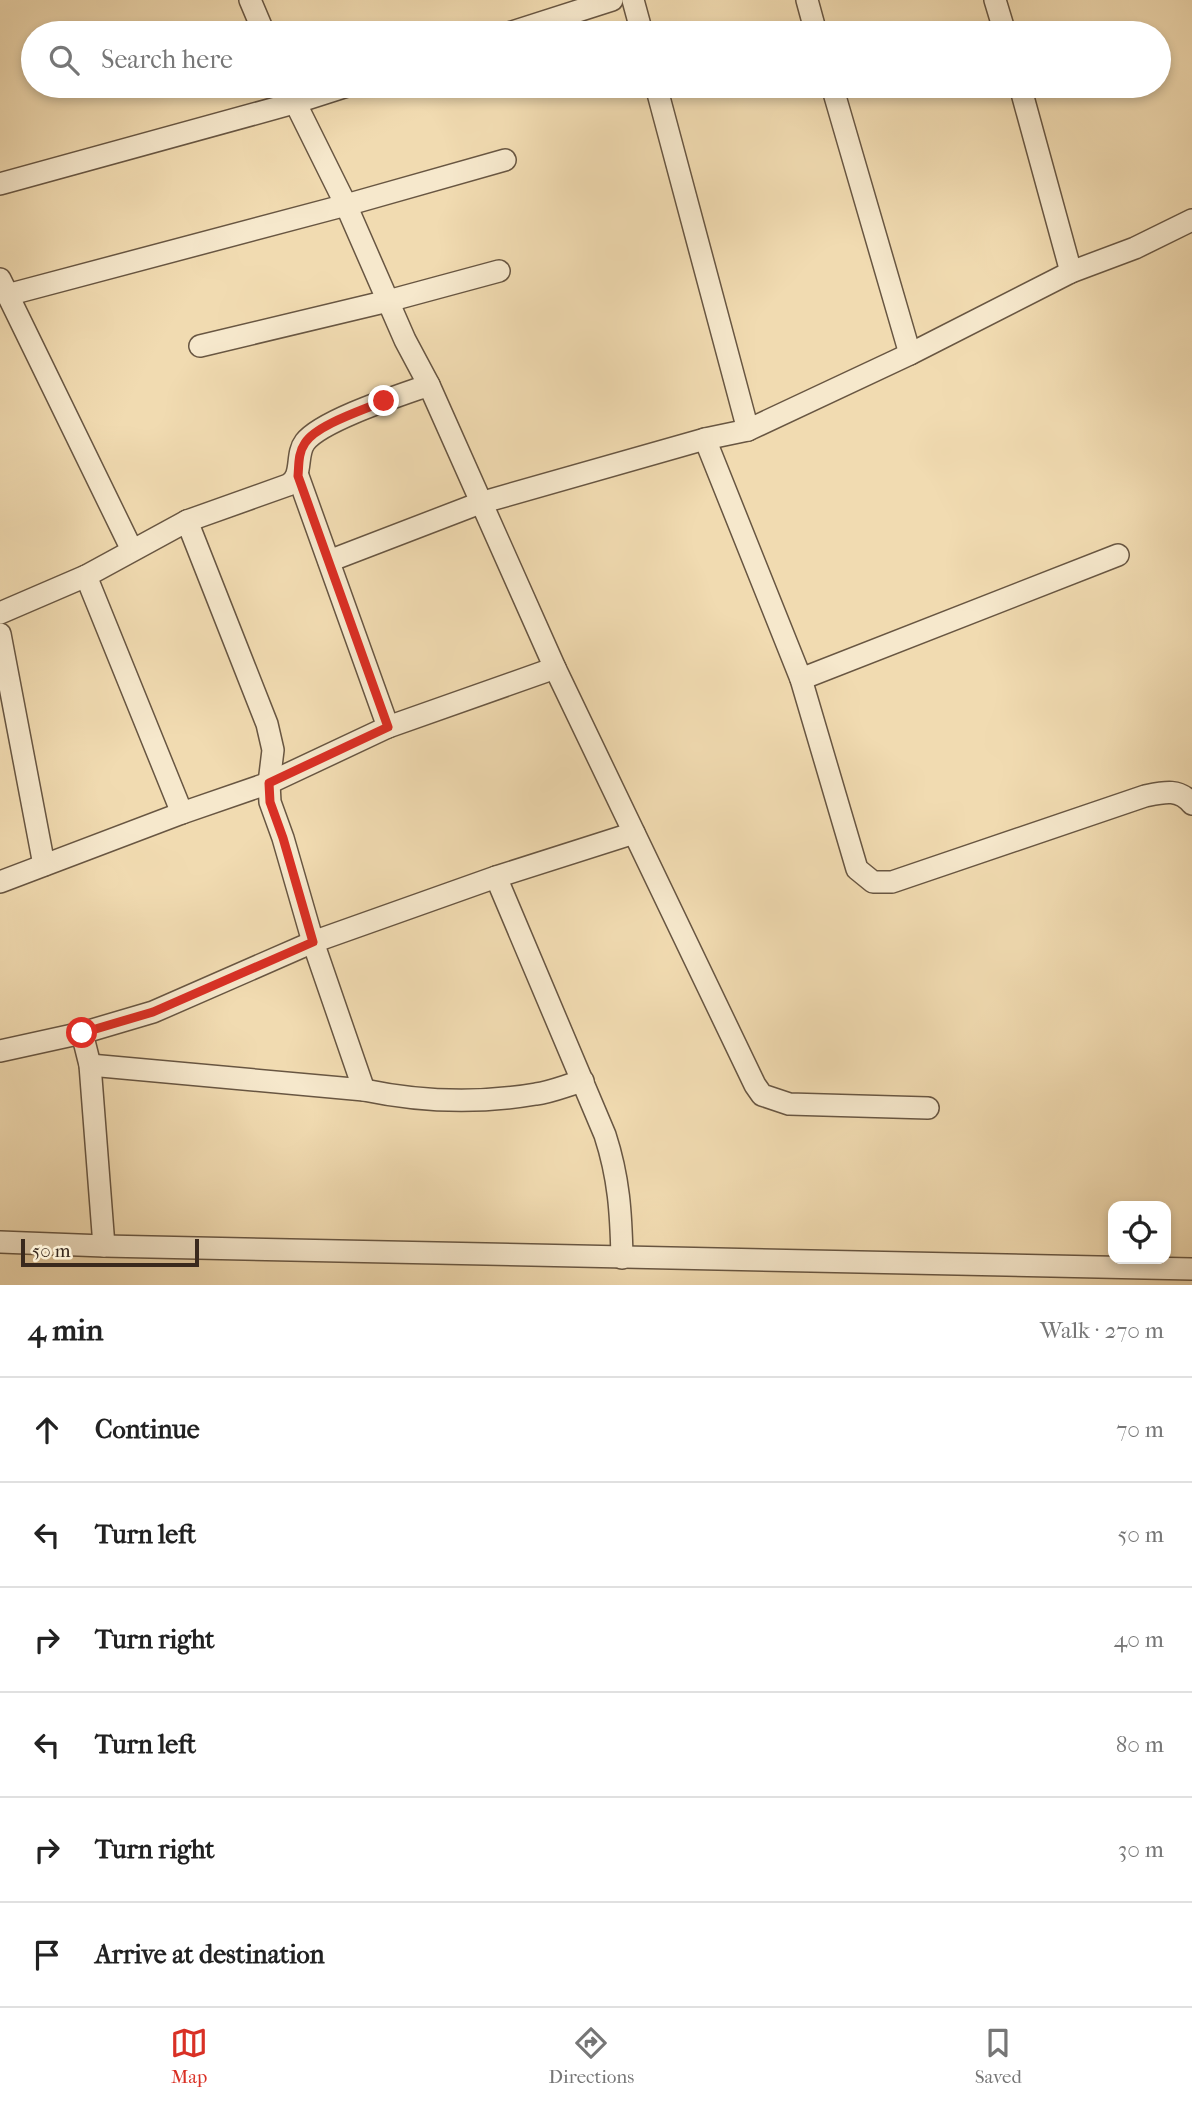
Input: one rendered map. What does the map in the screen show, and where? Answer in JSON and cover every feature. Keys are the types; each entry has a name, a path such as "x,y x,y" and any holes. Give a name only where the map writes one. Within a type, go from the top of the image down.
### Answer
{"street":[{"path":"250,0 259,21"},
{"path":"546,21 612,0"},
{"path":"633,0 639,21"},
{"path":"807,0 813,21"},
{"path":"995,0 1001,21"},
{"path":"0,184 277,98"},
{"path":"292,98 346,205 555,668 755,1085 762,1095 789,1104 929,1108"},
{"path":"659,98 748,430"},
{"path":"835,98 910,354"},
{"path":"1023,98 1071,272"},
{"path":"132,550 4,287 346,205 505,160"},
{"path":"329,561 480,503 705,439 748,430 910,354 1071,272 1135,248 1192,220"},
{"path":"200,346 499,271"},
{"path":"388,727 298,476 299,455 306,441 332,422 429,385"},
{"path":"705,439 800,679 857,869 873,882 892,882 1145,796 1167,792 1181,793 1192,804"},
{"path":"0,613 86,576 187,522 282,488 295,481 298,476"},
{"path":"187,522 267,724 273,750 270,802 313,942 364,1090"},
{"path":"800,679 1118,555"},
{"path":"86,576 182,813"},
{"path":"0,634 44,865"},
{"path":"0,883 182,813 269,783 388,727 555,668"},
{"path":"0,1051 82,1033 153,1012 313,942 496,877 634,833"},
{"path":"496,877 583,1081 615,1167 621,1212 622,1258"},
{"path":"82,1033 90,1065 104,1246"},
{"path":"90,1065 364,1090 399,1097 475,1101 538,1094 583,1081"},
{"path":"0,1242 1192,1269"}],"route":[{"path":"82,1033 153,1012 313,942 270,802 269,783 388,727 298,476 299,455 306,441 332,422 384,401"}]}
